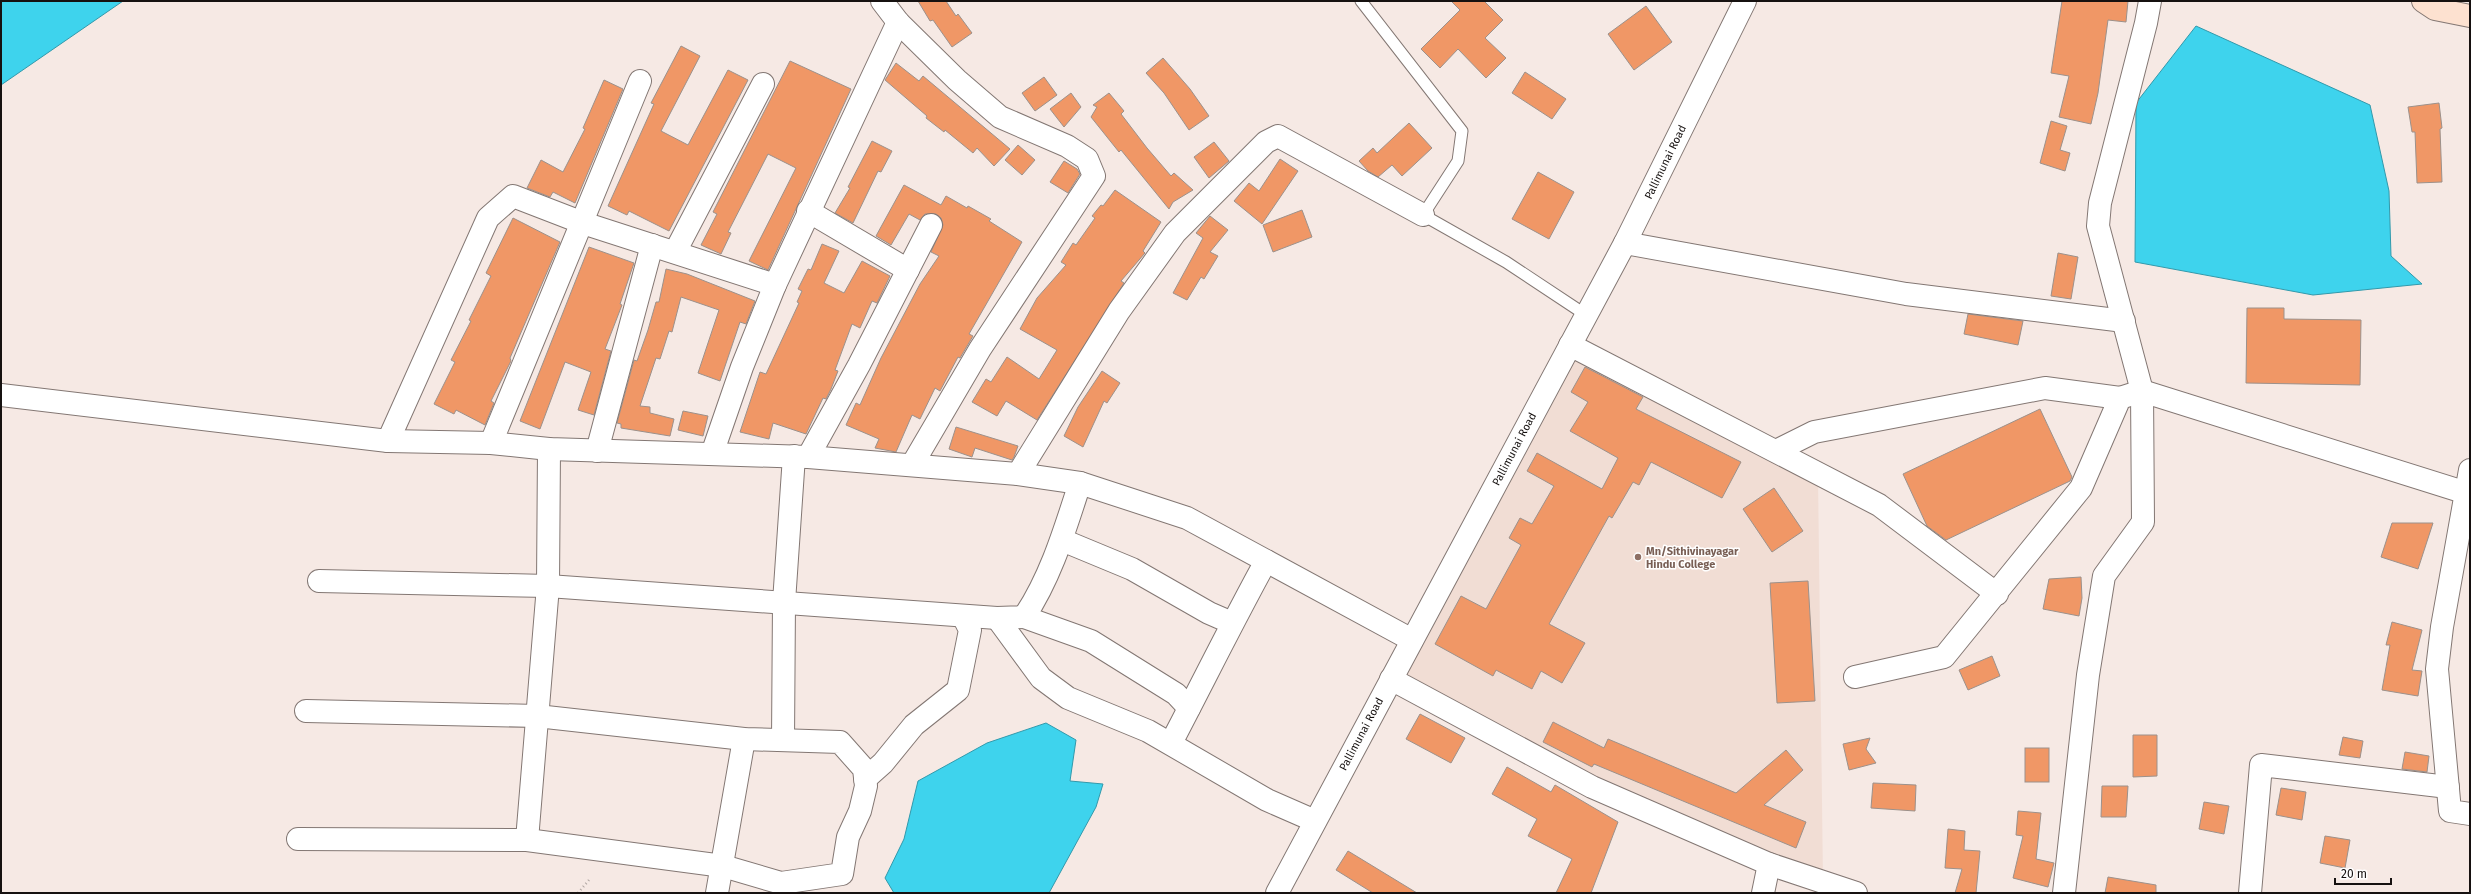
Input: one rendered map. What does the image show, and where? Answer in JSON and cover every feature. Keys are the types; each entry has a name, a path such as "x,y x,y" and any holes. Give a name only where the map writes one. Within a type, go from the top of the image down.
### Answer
{"street":[{"path":"882,1 898,22 958,80 1000,117 1067,146 1087,158 1094,176 980,349 912,464"},
{"name":"Pallimunai Road","path":"1277,893 1625,243 1745,1"},
{"path":"2064,893 2088,675 2104,576 2143,522 2142,391 2098,226 2100,203 2146,23 2150,1"},
{"path":"2423,1 2435,9 2470,16"},
{"path":"712,454 742,367 775,285 808,211 898,22"},
{"path":"491,443 583,223 640,81"},
{"path":"675,252 763,84"},
{"path":"1018,474 1119,311 1175,233 1266,142 1278,136 1423,216"},
{"path":"388,441 488,218 513,196 583,223 775,285"},
{"path":"808,211 908,270"},
{"path":"783,740 784,602 801,456 908,270 930,225"},
{"path":"1625,243 1906,294 2124,321"},
{"path":"598,451 652,245"},
{"path":"1570,345 1879,505 1997,594"},
{"path":"1776,451 1814,432 2045,388 2120,398 2142,391 2467,493"},
{"path":"1,394 388,441 491,443 549,449 598,451 801,456 912,464 1018,474 1080,483 1187,518 1412,640"},
{"path":"1855,677 1944,657 1997,594 2081,488 2120,398"},
{"path":"527,840 548,586 549,449"},
{"path":"2470,470 2442,627 2437,669 2450,812 2470,814"},
{"path":"1024,617 1040,594 1062,540 1080,483"},
{"path":"1062,540 1132,569 1209,613 1232,622"},
{"path":"1171,743 1232,622 1266,561"},
{"path":"319,581 548,586 963,616 997,618 1024,617 1091,641 1176,694 1189,708"},
{"path":"866,782 914,725 958,690 970,630 963,616"},
{"path":"997,618 1041,678 1068,698 1148,731 1267,800 1315,821"},
{"path":"1391,679 1592,787 1769,864 1856,893"},
{"path":"298,839 527,840 724,866 782,883 843,866 848,836 860,811 866,782 864,769 840,742 744,739 538,716 306,711"},
{"path":"717,893 724,866 744,739"},
{"path":"2250,893 2261,765 2448,787"},
{"path":"1763,893 1769,864"}],"lane":[{"path":"1361,1 1462,131 1458,161 1423,216 1506,262 1586,315"}],"path":[{"path":"578,893 589,880"}],"shaded area":[{"name":"Mn/Sithivinayagar Hindu College","path":"1570,345 1818,475 1823,882 1769,864 1391,679"}],"water":[{"path":"1,1 123,1 1,85"},
{"path":"2196,26 2370,105 2389,191 2391,256 2422,284 2313,295 2135,262 2136,103"},
{"path":"1046,723 1076,740 1070,781 1103,784 1096,807 1049,893 894,893 885,878 904,839 918,781 987,743"}],"building":[{"path":"918,1 946,1 956,16 958,14 972,33 952,47 933,20 930,21"},
{"path":"1451,1 1484,1 1503,20 1485,38 1506,58 1486,78 1458,49 1440,68 1421,49 1460,10"},
{"path":"2062,1 2128,1 2126,22 2108,20 2098,93 2091,124 2059,117 2069,76 2051,73"},
{"path":"1646,6 1672,42 1634,70 1608,34"},
{"path":"681,46 700,56 661,131 688,145 728,70 748,80 669,231 629,211 627,215 608,206 654,104 651,103"},
{"path":"1163,58 1190,89 1209,116 1189,130 1164,93 1146,73"},
{"path":"790,61 851,89 768,270 749,261 796,168 768,154 728,232 731,233 721,254 701,245 717,214 713,212"},
{"path":"896,63 919,81 923,76 1010,149 994,166 977,148 973,153 945,130 944,132 926,118 927,116 885,80"},
{"path":"1525,72 1566,99 1552,119 1512,93"},
{"path":"1044,77 1057,95 1035,111 1022,93"},
{"path":"604,80 623,89 575,203 553,192 550,197 527,188 541,160 563,172 585,129 583,128"},
{"path":"1071,93 1081,107 1064,127 1050,109"},
{"path":"1109,93 1124,111 1121,114 1171,176 1174,173 1193,190 1173,202 1169,209 1121,150 1119,152 1091,117 1097,107 1093,105"},
{"path":"2439,103 2442,128 2440,129 2442,182 2417,183 2415,132 2412,132 2408,107"},
{"path":"2051,121 2067,126 2060,150 2070,153 2065,171 2040,163"},
{"path":"1409,123 1432,148 1402,176 1392,165 1378,177 1368,171 1359,161 1373,148 1377,153"},
{"path":"872,141 892,151 881,172 878,171 853,223 835,213 850,188 848,187"},
{"path":"1214,142 1229,161 1209,178 1194,157"},
{"path":"1018,145 1035,160 1022,175 1005,160"},
{"path":"1280,159 1298,171 1262,224 1234,201 1249,183 1259,191"},
{"path":"1064,161 1077,169 1080,174 1068,193 1050,182"},
{"path":"1538,172 1574,192 1549,239 1512,219"},
{"path":"904,185 941,205 946,196 967,208 968,206 991,219 989,221 1022,242 969,334 973,336 960,358 958,357 940,391 935,388 920,419 912,415 896,452 875,448 879,439 846,425 856,403 860,405 881,358 920,284 939,256 931,252 943,225 941,218 936,214 925,214 920,220 909,214 891,245 876,236"},
{"path":"1115,190 1161,222 1143,251 1145,253 1121,281 1124,283 1037,420 1006,401 997,416 972,402 986,379 991,382 1007,357 1039,379 1057,350 1020,329 1037,298 1066,265 1061,262 1073,243 1076,245 1095,218 1092,216 1101,205 1103,206"},
{"path":"1302,210 1312,237 1273,252 1263,225"},
{"path":"1210,216 1228,230 1210,252 1218,256 1204,279 1201,277 1187,300 1173,293 1203,238 1196,233"},
{"path":"513,218 560,242 510,358 511,361 491,401 494,403 485,425 456,410 454,414 434,404 455,362 451,360 471,321 469,320 491,276 486,273"},
{"path":"822,244 839,251 824,283 844,293 862,261 890,276 877,303 872,301 860,328 852,324 835,370 838,371 831,389 826,399 823,398 806,434 773,423 769,439 740,432 760,372 766,374 799,303 797,302 802,291 798,289 808,269 811,270"},
{"path":"589,247 634,263 620,304 622,305 605,349 611,351 594,415 578,410 591,372 565,362 540,429 520,421"},
{"path":"2058,253 2078,257 2071,299 2051,296"},
{"path":"666,269 687,274 755,301 746,324 740,322 720,381 698,373 719,310 681,297 672,332 669,331 660,359 656,358 640,406 650,407 650,413 674,419 670,436 621,428 621,424 617,423 634,360 637,361 656,302 659,302"},
{"path":"2247,308 2284,308 2284,319 2361,320 2360,385 2246,383"},
{"path":"1968,314 2023,321 2018,345 1964,334"},
{"path":"1585,367 1643,397 1636,409 1741,462 1722,498 1651,462 1639,485 1633,482 1612,518 1609,516 1549,624 1585,643 1562,683 1541,671 1532,689 1496,670 1493,676 1435,644 1461,596 1486,609 1521,545 1509,538 1520,518 1532,524 1554,486 1527,471 1537,453 1602,489 1618,458 1570,431 1588,402 1571,392"},
{"path":"1102,371 1120,383 1107,403 1104,401 1083,447 1064,436 1078,407"},
{"path":"2040,409 2072,477 2070,481 1946,540 1927,526 1903,474"},
{"path":"683,411 708,416 703,436 678,430"},
{"path":"956,427 1018,446 1014,457 1012,460 975,448 972,457 949,449"},
{"path":"1774,488 1803,531 1772,552 1743,509"},
{"path":"2392,523 2433,523 2418,569 2381,557"},
{"path":"2081,577 2082,598 2079,616 2043,609 2049,579"},
{"path":"1808,581 1815,701 1777,703 1770,583"},
{"path":"2392,622 2422,630 2412,670 2422,671 2418,696 2382,690 2390,645 2386,645"},
{"path":"1992,656 2000,676 1968,690 1959,670"},
{"path":"1420,714 1465,738 1451,763 1406,739"},
{"path":"1553,722 1604,748 1608,739 1736,793 1786,750 1803,770 1764,805 1806,822 1796,848 1594,764 1592,767 1543,742"},
{"path":"2133,735 2157,735 2157,776 2133,777"},
{"path":"2343,737 2363,741 2360,758 2339,755"},
{"path":"1870,738 1866,749 1876,763 1849,770 1843,744"},
{"path":"2025,748 2049,748 2049,782 2025,782"},
{"path":"2405,752 2429,756 2427,772 2402,769"},
{"path":"1507,767 1551,792 1555,785 1618,822 1591,893 1556,893 1572,859 1528,836 1537,819 1492,794"},
{"path":"1873,783 1916,785 1915,811 1871,808"},
{"path":"2102,786 2128,786 2126,817 2101,817"},
{"path":"2281,788 2306,792 2302,820 2276,815"},
{"path":"2204,802 2229,806 2224,834 2199,829"},
{"path":"2018,811 2041,813 2036,859 2054,863 2048,887 2013,878 2023,836 2016,835"},
{"path":"1948,829 1965,831 1964,850 1980,851 1976,893 1955,893 1962,869 1945,868"},
{"path":"2325,836 2350,840 2345,868 2320,863"},
{"path":"1348,851 1417,893 1373,893 1336,870"},
{"path":"2108,877 2156,885 2156,893 2105,893"}],"place":[{"name":"Mn/Sithivinayagar Hindu College","path":"1638,557"}]}
